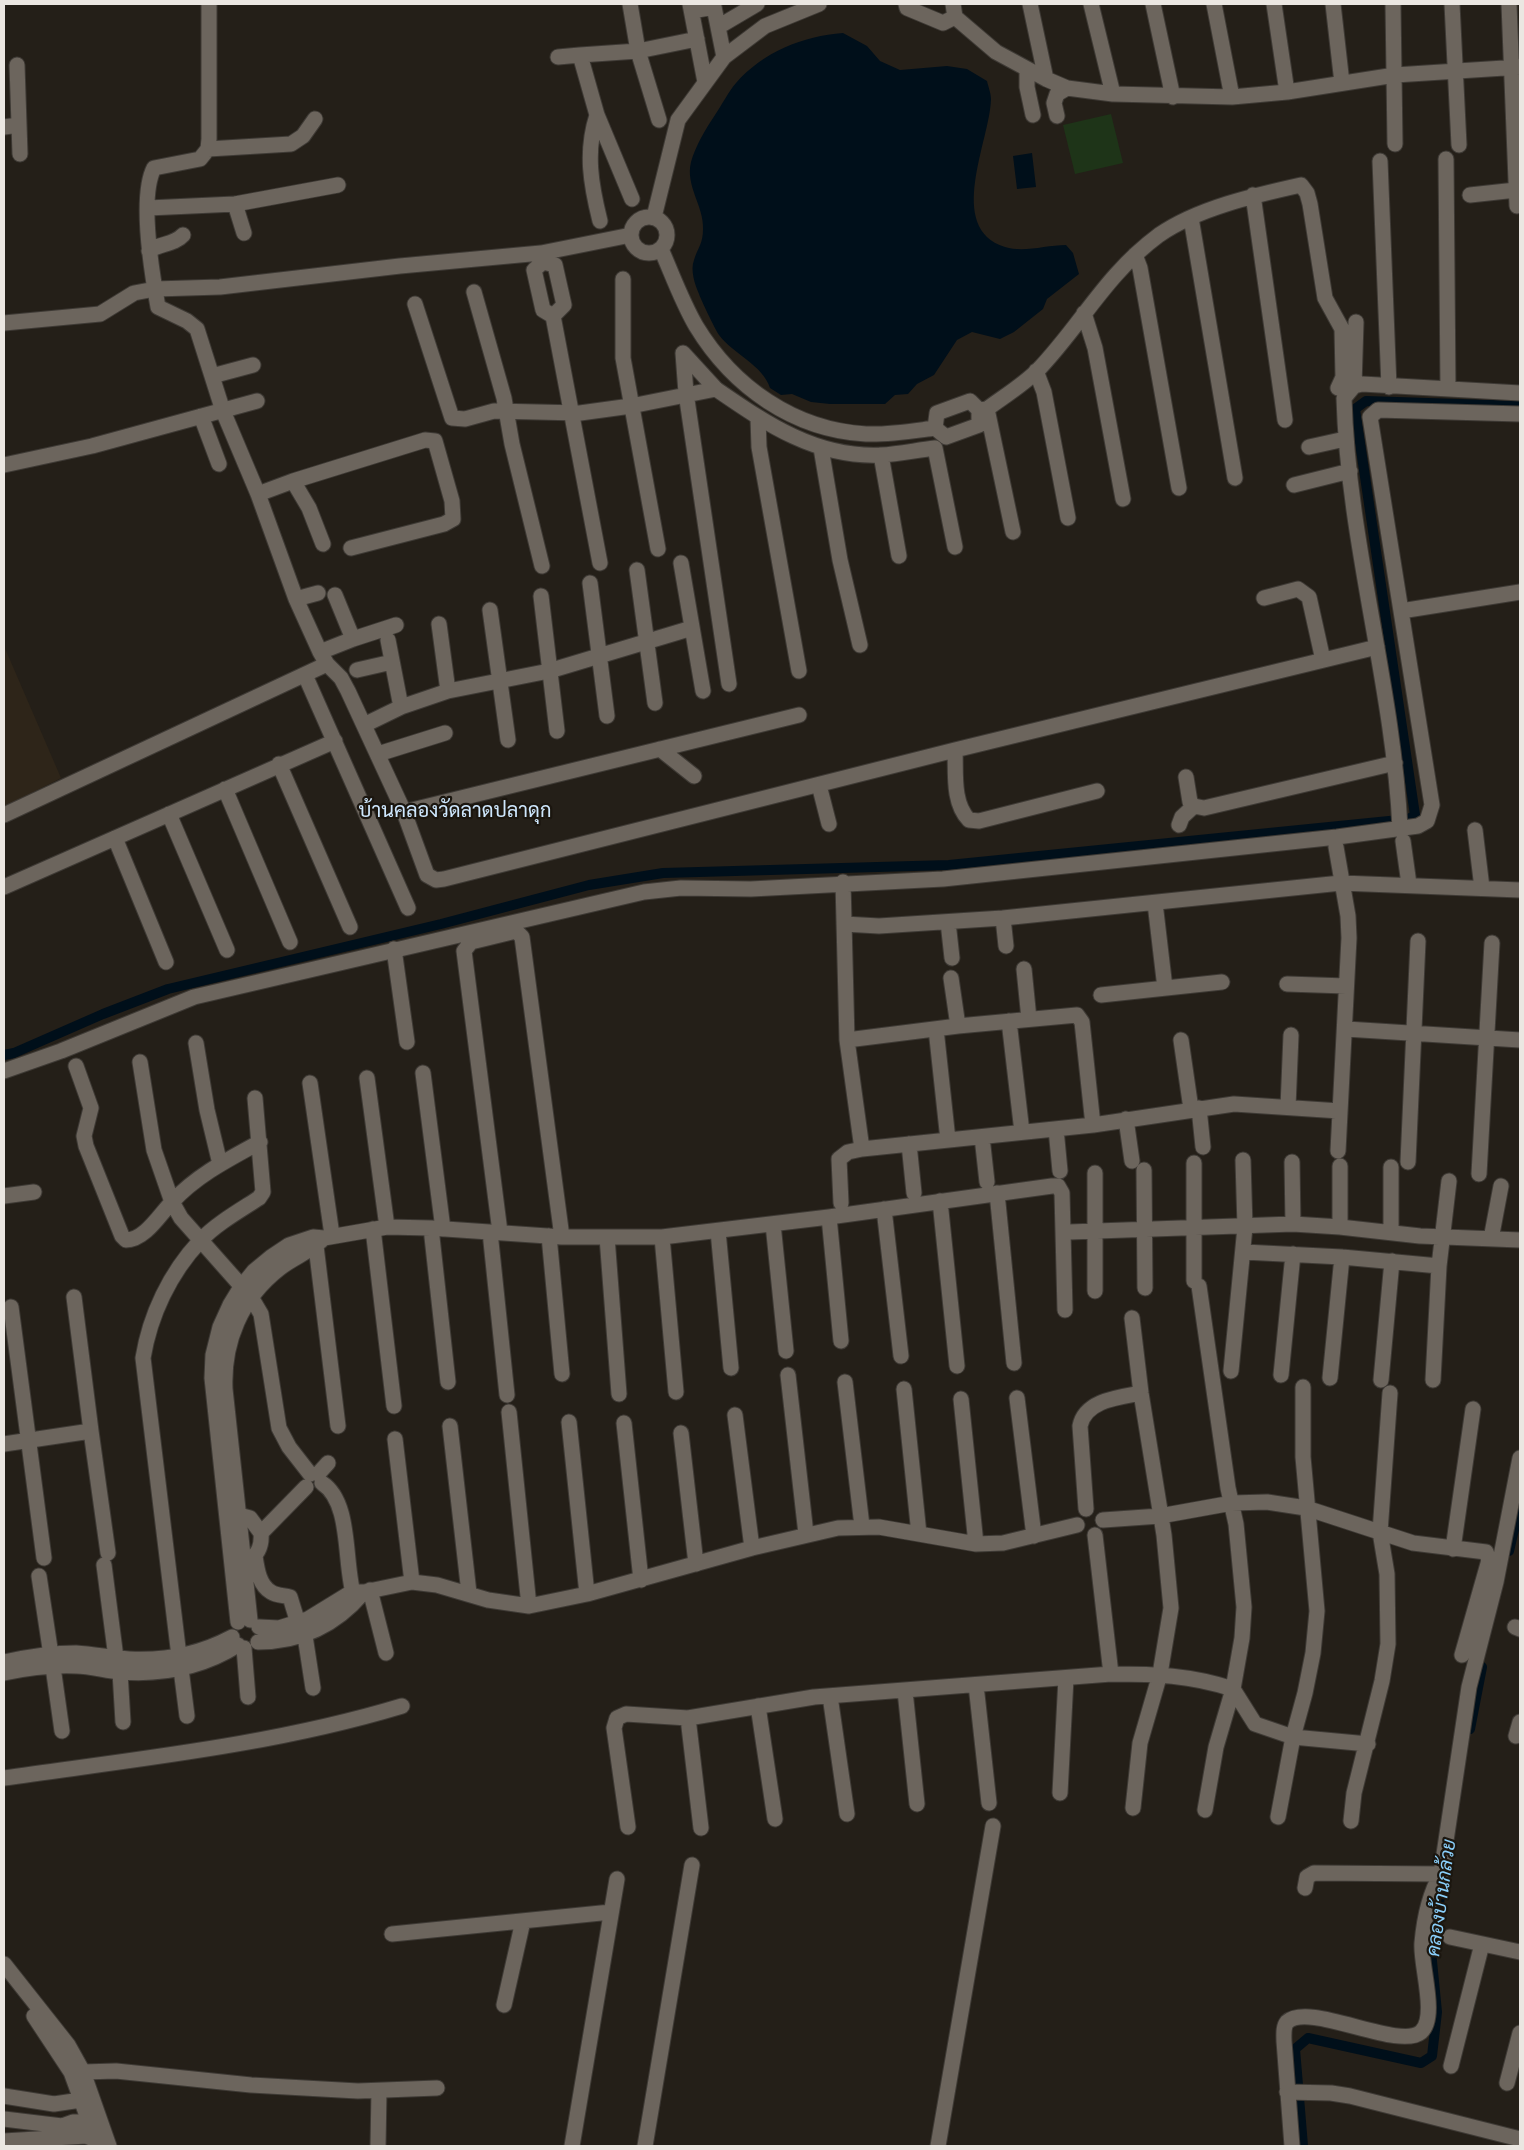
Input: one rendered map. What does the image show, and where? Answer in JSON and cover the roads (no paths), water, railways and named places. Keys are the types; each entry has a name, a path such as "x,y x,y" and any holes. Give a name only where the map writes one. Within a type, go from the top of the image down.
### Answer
{"street":[{"path":"209,4 208,149 200,159 154,168 147,180 149,251 158,307 187,321 197,329 223,411 258,494 296,599 324,658 341,678 378,754 404,812 427,875 436,880 1377,647"},
{"path":"630,4 638,51 659,120"},
{"path":"654,217 678,120 724,57 765,26 819,4"},
{"path":"906,4 907,8 943,23 954,10 996,52 1027,70 1067,88 1113,94 1173,97 1232,96 1287,92 1395,74 1516,67"},
{"path":"1030,4 1046,79"},
{"path":"1091,4 1113,94"},
{"path":"1152,4 1173,97"},
{"path":"1214,4 1232,96"},
{"path":"1274,4 1287,92"},
{"path":"1333,4 1342,83"},
{"path":"1393,4 1395,144"},
{"path":"1452,4 1458,145"},
{"path":"1509,4 1516,67 1517,206"},
{"path":"718,28 751,5"},
{"path":"705,82 691,7 714,7 724,57"},
{"path":"558,57 638,51 697,39"},
{"path":"580,55 597,115 632,199"},
{"path":"17,65 20,154"},
{"path":"1027,70 1027,87 1033,115"},
{"path":"1057,116 1054,103 1057,94 1067,88"},
{"path":"597,115 591,132 589,155 591,183 600,221"},
{"path":"208,149 291,144 303,136 315,119"},
{"path":"4,127 20,125"},
{"path":"1446,159 1448,390"},
{"path":"1380,162 1389,387"},
{"path":"148,208 235,204 338,185"},
{"path":"661,250 695,324 728,370 752,391 782,411 839,430 866,434 935,428 946,437 979,425 983,410 1036,371 1115,273 1134,255 1168,229 1253,195 1301,185 1307,193 1325,298 1342,329 1343,377 1338,388"},
{"path":"1470,195 1516,190"},
{"path":"1253,195 1285,420"},
{"path":"235,204 244,233"},
{"path":"647,216 654,217 664,223 668,234 665,245 661,250 650,254 644,253 635,246 631,235 637,221 647,216"},
{"path":"1192,218 1234,478"},
{"path":"149,251 158,245 178,240 183,235"},
{"path":"4,323 100,314 134,293 155,289 220,287 400,266 542,257 631,235"},
{"path":"1134,255 1140,268 1179,488"},
{"path":"542,257 555,265 564,305 552,316"},
{"path":"542,257 534,270 543,310 552,316 600,563"},
{"path":"623,279 623,358 658,549"},
{"path":"474,292 507,411 512,444 542,566"},
{"path":"415,304 452,418 465,419 494,411 572,413 631,406 716,389"},
{"path":"1084,313 1095,348 1123,499"},
{"path":"1354,386 1356,322"},
{"path":"729,684 686,394 683,353 716,389 758,418 780,432 821,448 881,455 935,448 955,547"},
{"path":"212,376 253,365"},
{"path":"1036,371 1044,392 1068,518"},
{"path":"1409,884 1394,763 1377,647 1362,566 1345,439 1344,398 1354,386 1362,384 1520,393"},
{"path":"4,465 92,446 257,401"},
{"path":"935,428 937,413 970,401 983,410 1013,532"},
{"path":"4,1071 61,1051 194,997 644,892 682,888 789,887 843,882 982,875 1337,837 1401,826 1418,826 1427,820 1432,805 1370,417 1378,410 1520,414"},
{"path":"201,416 219,464"},
{"path":"758,418 759,446 799,672"},
{"path":"1309,447 1345,439"},
{"path":"258,494 425,440 435,441 452,501 453,519 444,524 351,548"},
{"path":"821,448 840,560 860,645"},
{"path":"881,455 899,556"},
{"path":"1294,485 1350,471"},
{"path":"294,481 309,508 323,544"},
{"path":"681,563 703,691"},
{"path":"637,570 655,703"},
{"path":"590,583 607,716"},
{"path":"1264,598 1298,588 1305,592 1309,597 1323,660"},
{"path":"1401,611 1520,592"},
{"path":"296,599 318,593"},
{"path":"335,595 353,640"},
{"path":"541,596 557,731"},
{"path":"490,610 508,740"},
{"path":"439,624 448,691"},
{"path":"4,816 306,675 324,658 353,640 396,625"},
{"path":"364,725 401,707 448,691 549,671 646,640 692,628"},
{"path":"388,640 401,707"},
{"path":"357,670 392,662"},
{"path":"306,675 408,908"},
{"path":"404,812 800,715"},
{"path":"378,754 445,733"},
{"path":"4,887 279,764 335,741"},
{"path":"660,750 694,776"},
{"path":"955,750 957,795 961,808 969,820 979,821 1097,791"},
{"path":"1186,777 1190,802 1194,806 1204,808 1394,763"},
{"path":"279,764 350,927"},
{"path":"819,785 829,824"},
{"path":"225,789 290,942"},
{"path":"1179,825 1182,817 1194,806"},
{"path":"169,814 227,950"},
{"path":"1475,830 1482,888"},
{"path":"115,838 166,962"},
{"path":"1336,847 1348,916 1349,938 1346,1029 1340,1111 1340,1227"},
{"path":"843,882 848,1040 862,1149"},
{"path":"844,924 879,926 1002,918 1341,883 1409,884 1520,890"},
{"path":"1155,903 1165,988"},
{"path":"1002,918 1006,946"},
{"path":"948,922 952,958"},
{"path":"507,1395 495,1232 464,951 471,942 516,931 522,937 556,1237 562,1374"},
{"path":"1408,1162 1418,941"},
{"path":"1479,1174 1492,943"},
{"path":"394,949 407,1042"},
{"path":"1024,969 1028,1020"},
{"path":"951,978 958,1026"},
{"path":"1101,996 1222,982"},
{"path":"1286,984 1346,986"},
{"path":"848,1040 958,1026 1071,1015 1080,1017 1093,1125"},
{"path":"1009,1021 1022,1132"},
{"path":"936,1029 948,1140"},
{"path":"1346,1029 1520,1040"},
{"path":"1288,1107 1291,1035"},
{"path":"1181,1040 1203,1147"},
{"path":"196,1043 207,1110 220,1164"},
{"path":"140,1062 154,1150 172,1202 181,1218 246,1292 264,1324 279,1428 288,1446 329,1487 337,1499 360,1594 386,1653"},
{"path":"76,1066 91,1108 84,1136 86,1146 122,1236 126,1240 139,1238 172,1202 196,1180 220,1164 260,1142"},
{"path":"423,1073 448,1382"},
{"path":"367,1078 394,1406"},
{"path":"310,1083 321,1239 338,1426"},
{"path":"187,1716 143,1358 147,1333 157,1307 183,1262 200,1241 259,1198 263,1192 255,1098"},
{"path":"841,1203 839,1159 848,1152 862,1149 1093,1125 1195,1108 1234,1104 1340,1111"},
{"path":"1126,1119 1138,1165 1145,1229 1145,1288"},
{"path":"1056,1129 1060,1171"},
{"path":"982,1137 992,1188 1014,1364"},
{"path":"909,1144 914,1193"},
{"path":"1232,1371 1244,1252 1243,1160"},
{"path":"1292,1162 1293,1224"},
{"path":"1194,1163 1194,1229 1197,1283 1232,1503 1244,1607 1242,1638 1233,1689 1216,1747 1205,1810"},
{"path":"1391,1167 1391,1232"},
{"path":"1095,1173 1095,1291"},
{"path":"1433,1380 1441,1237 1449,1181"},
{"path":"248,1697 246,1634 229,1478 224,1368 232,1331 246,1292 263,1282 280,1267 321,1239 380,1228 437,1228 556,1237 662,1237 829,1217 940,1201 992,1188 1052,1186 1060,1188 1062,1193 1065,1310"},
{"path":"1492,1239 1501,1186"},
{"path":"4,1196 34,1192"},
{"path":"940,1201 957,1366"},
{"path":"884,1209 901,1356"},
{"path":"829,1217 841,1341"},
{"path":"773,1224 786,1350"},
{"path":"1069,1232 1293,1224 1441,1237 1520,1240"},
{"path":"718,1231 731,1368"},
{"path":"607,1237 619,1394"},
{"path":"662,1237 676,1392"},
{"path":"1244,1252 1342,1257 1440,1266"},
{"path":"1281,1375 1293,1254"},
{"path":"1330,1378 1342,1257"},
{"path":"1381,1380 1392,1261"},
{"path":"74,1297 92,1431 124,1722"},
{"path":"11,1307 44,1558"},
{"path":"1132,1318 1171,1608 1160,1674 1140,1743 1133,1808"},
{"path":"788,1375 806,1534"},
{"path":"846,1382 862,1526"},
{"path":"1278,1817 1293,1737 1306,1693 1313,1653 1317,1611 1306,1508 1303,1457 1303,1387"},
{"path":"904,1389 919,1534"},
{"path":"1086,1509 1081,1418 1103,1402 1141,1393"},
{"path":"1351,1821 1354,1793 1368,1744 1388,1644 1390,1615 1387,1574 1380,1532 1390,1393"},
{"path":"1017,1398 1034,1536"},
{"path":"961,1399 976,1544"},
{"path":"1453,1550 1473,1409"},
{"path":"509,1412 528,1606"},
{"path":"735,1415 752,1548"},
{"path":"569,1422 588,1594"},
{"path":"624,1423 642,1580"},
{"path":"450,1426 470,1593"},
{"path":"4,1444 92,1431"},
{"path":"681,1433 696,1564"},
{"path":"396,1439 412,1582"},
{"path":"1292,2146 1285,2025 1294,2018 1304,2017 1407,2036 1420,2033 1426,2025 1428,2010 1422,1944 1434,1887 1441,1874 1469,1688 1496,1582 1520,1458"},
{"path":"261,1532 317,1476"},
{"path":"229,1478 250,1560 246,1634"},
{"path":"1103,1520 1160,1516 1232,1503 1266,1502 1306,1508 1413,1543 1453,1550 1479,1549 1486,1552 1489,1560 1462,1654"},
{"path":"1086,1509 1095,1510 1103,1520 1102,1529 1095,1535 1082,1533 1077,1525 1078,1515 1086,1509"},
{"path":"239,1515 255,1522 261,1532 260,1549 250,1560"},
{"path":"4,1662 52,1661 75,1666 118,1665 149,1660 180,1662 246,1634 279,1628 322,1628 360,1594 412,1582 437,1584 510,1605 528,1606 588,1594 806,1534 862,1526 976,1544 1004,1543 1077,1525"},
{"path":"1095,1535 1111,1674"},
{"path":"250,1560 263,1585 271,1592 290,1597 301,1629 313,1688"},
{"path":"39,1576 62,1731"},
{"path":"4,1673 52,1661"},
{"path":"628,1827 614,1722 621,1715 626,1714 688,1718 797,1699 1111,1674 1160,1674 1198,1678 1233,1689 1255,1724 1293,1737 1368,1744"},
{"path":"1060,1793 1066,1678"},
{"path":"976,1685 989,1803"},
{"path":"905,1691 917,1804"},
{"path":"830,1696 847,1814"},
{"path":"4,1778 160,1756 308,1732 402,1706"},
{"path":"758,1706 776,1819"},
{"path":"688,1718 701,1828"},
{"path":"938,2146 993,1826"},
{"path":"645,2146 692,1865"},
{"path":"1305,1888 1306,1877 1314,1873 1441,1874"},
{"path":"572,2146 617,1879"},
{"path":"392,1934 611,1912"},
{"path":"504,2005 523,1921"},
{"path":"1450,1937 1520,1952"},
{"path":"1451,2066 1482,1944"},
{"path":"4,1964 52,2022 83,2072 101,2144"},
{"path":"4,1979 43,2028 71,2072 81,2100 94,2121"},
{"path":"1507,2084 1520,2033"},
{"path":"83,2072 116,2070 251,2085 379,2091 437,2088"},
{"path":"378,2146 379,2091"},
{"path":"1289,2092 1350,2096 1520,2139"},
{"path":"4,2096 54,2104 81,2100"},
{"path":"4,2109 63,2116 73,2122"},
{"path":"4,2119 62,2126 73,2122 94,2121"},
{"path":"4,2141 86,2136 101,2144"}],"water":[{"path":"843,33 867,46 880,61 900,70 947,66 967,69 987,81 991,99 975,182 974,203 977,222 987,237 1012,249 1066,245 1073,253 1079,274 1047,299 1043,309 1014,332 1000,339 972,332 957,340 934,375 917,384 908,394 895,395 885,404 811,402 792,394 781,395 770,388 761,373 719,335 700,297 693,273 693,264 703,234 703,221 692,188 690,171 695,150 708,126 733,87 747,72 771,54 799,42"},
{"path":"1032,153 1036,187 1017,189 1013,156"}],"waterway":[{"path":"4,1055 14,1053 103,1014 168,989 441,924 589,885 663,873 949,865 1409,819 1415,815 1355,409 1366,401 1520,406"},
{"name":"คลองบ้านกล้วย","path":"1509,1551 1520,1504"},
{"name":"คลองบ้านกล้วย","path":"1470,1729 1482,1667"},
{"name":"คลองบ้านกล้วย","path":"1303,2146 1295,2049 1308,2038 1421,2063 1432,2056 1437,2012 1431,1951 1443,1879"}],"district":[{"name":"บ้านคลองวัดลาดปลาดุก","path":"455,811"}]}
